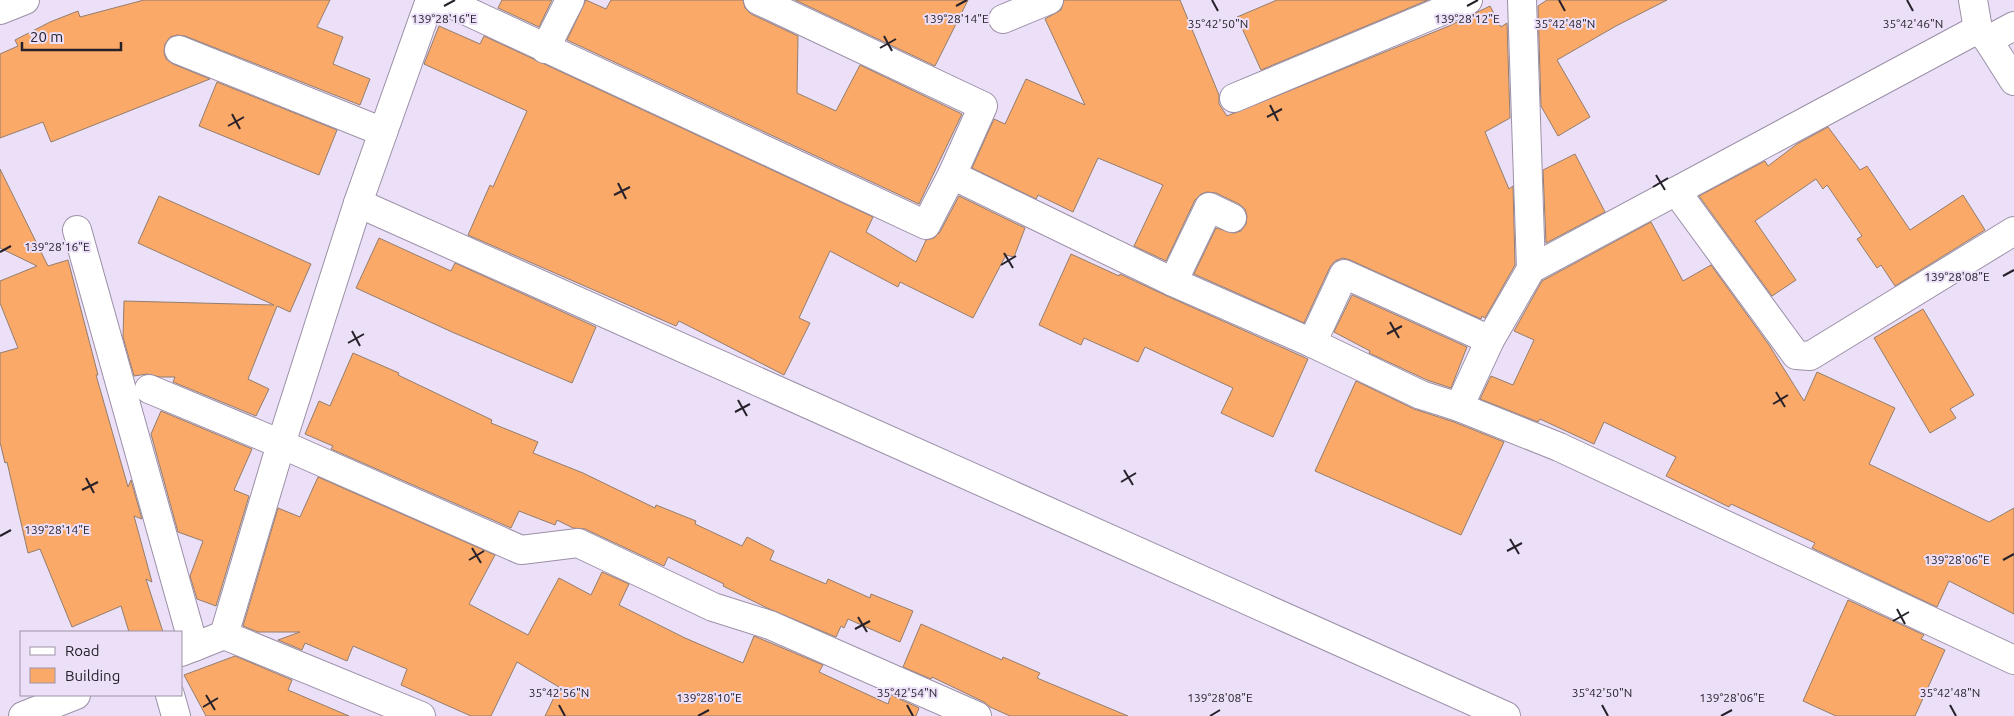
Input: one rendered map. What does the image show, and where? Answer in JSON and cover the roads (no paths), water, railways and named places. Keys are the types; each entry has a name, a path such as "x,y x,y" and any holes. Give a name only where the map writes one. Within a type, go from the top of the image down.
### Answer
{"street":[{"path":"0,10 25,0"},
{"path":"224,635 281,444 358,203 430,0"},
{"path":"443,0 926,226 952,175 982,106 758,0"},
{"path":"545,49 570,0"},
{"path":"1003,19 1049,0"},
{"path":"1234,98 1468,0"},
{"path":"1522,0 1531,269"},
{"path":"1973,0 1983,35 2014,81"},
{"path":"1459,407 1490,340 1531,269 1676,191 1983,35 2014,26"},
{"path":"179,50 383,132"},
{"path":"952,175 1173,282 1421,395 1459,407 1559,447 2014,660"},
{"path":"1676,191 1796,355 1810,356 2014,231"},
{"path":"358,203 1506,716"},
{"path":"1173,282 1209,207 1232,218"},
{"path":"76,230 188,649 224,635 421,716"},
{"path":"1312,344 1344,274 1490,340"},
{"path":"149,389 281,444 521,550 578,544 713,607 770,624 977,716"},
{"path":"24,716 74,696"},
{"path":"170,696 176,716"}]}
